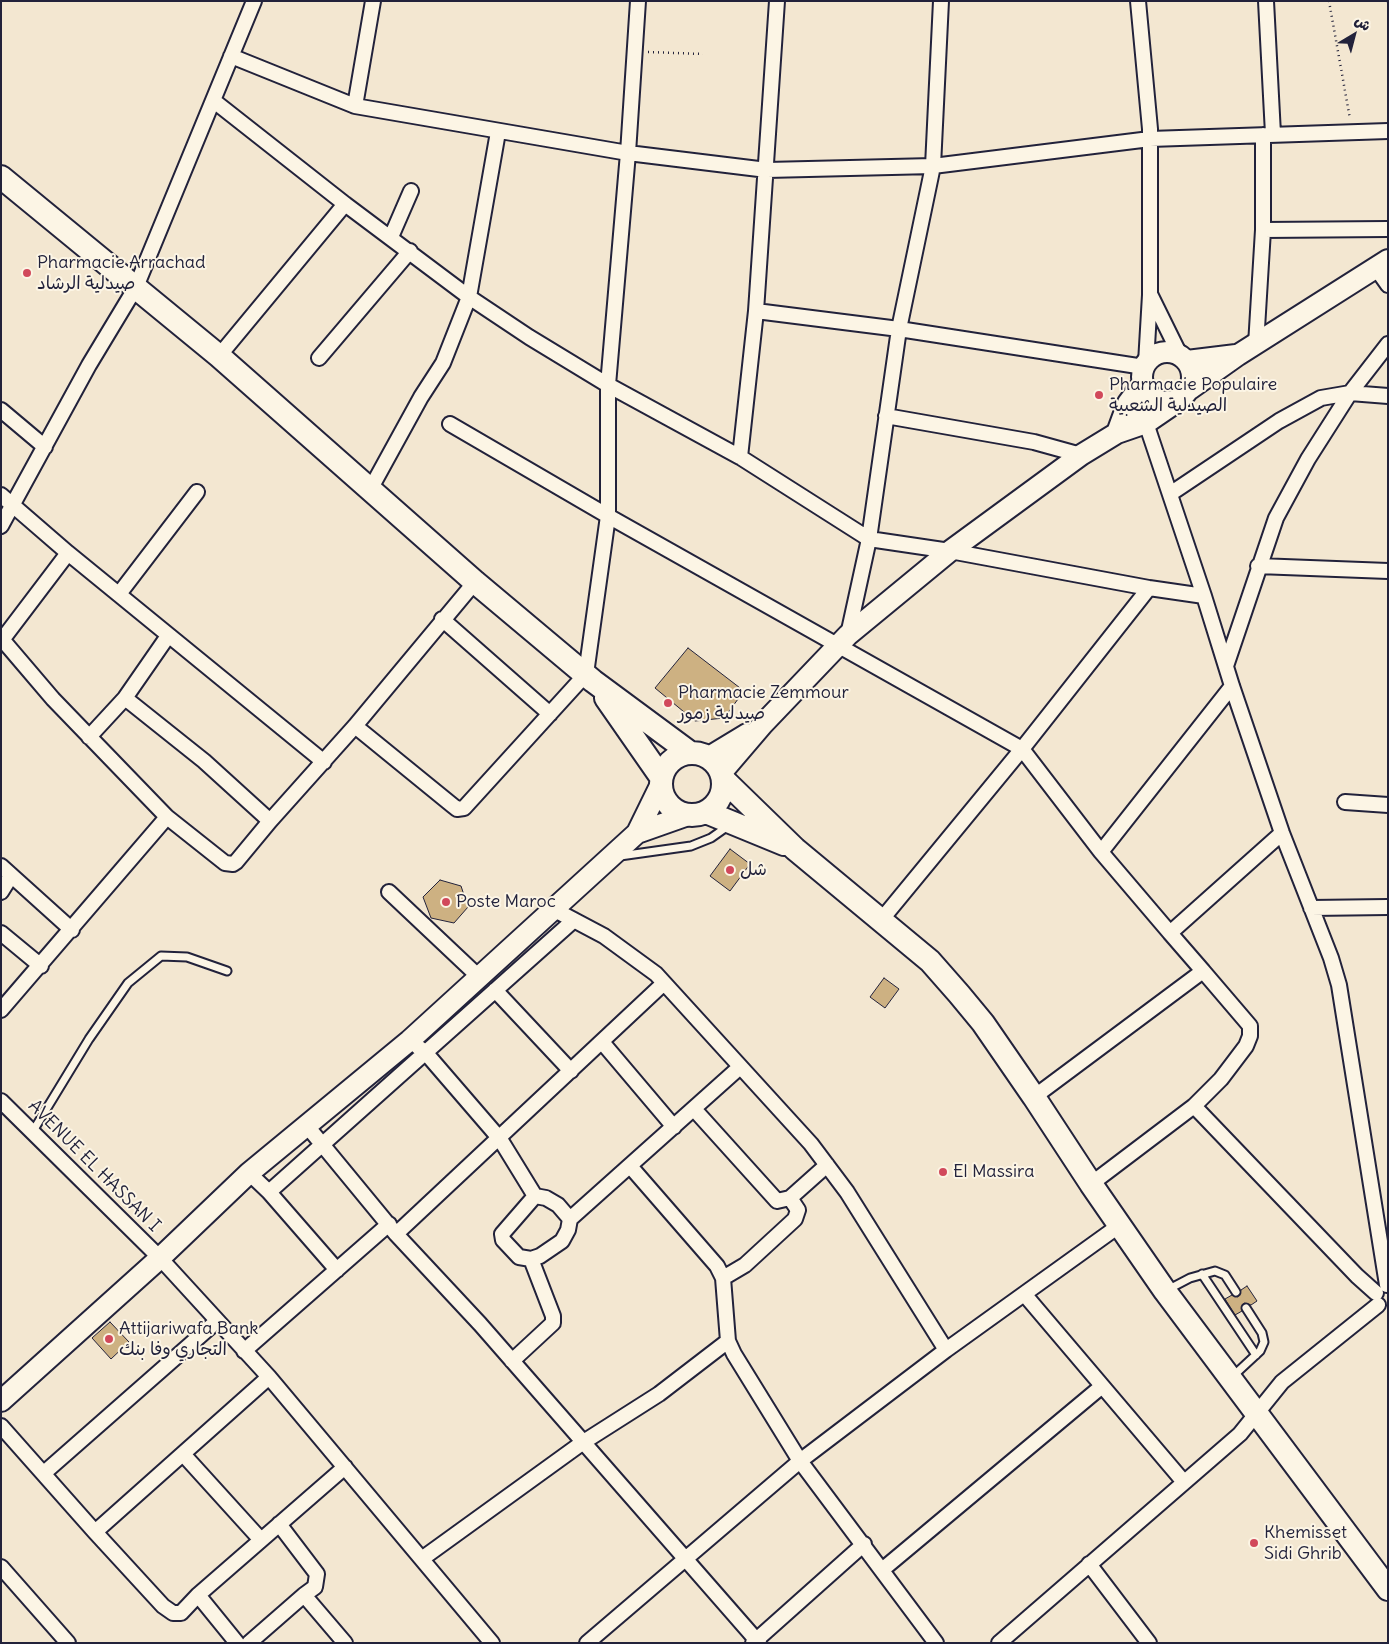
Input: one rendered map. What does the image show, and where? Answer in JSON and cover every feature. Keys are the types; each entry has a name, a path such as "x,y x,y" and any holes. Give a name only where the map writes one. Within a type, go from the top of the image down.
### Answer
{"main road":[{"path":"1,177 219,356 372,488 475,582 590,678 711,765 795,849 882,919 930,961 983,1023 1165,1291 1388,1589"},
{"path":"637,833 671,760 711,765 763,724 844,640 950,551 1081,455 1117,433 1146,423 1238,354 1256,345 1382,264"},
{"path":"1117,433 1128,403 1144,371 1152,356 1161,352 1171,352 1183,358 1192,369 1192,379 1185,394 1162,402 1147,392 1144,371"},
{"path":"1183,358 1238,354"},
{"path":"590,678 661,780 666,801 672,808 732,823 795,849"},
{"path":"1,1401 160,1258 250,1173 307,1126 417,1047 478,976 637,833 697,814 720,798 711,765"}],"street":[{"path":"1,526 89,365 136,287 254,1"},
{"path":"356,106 374,1"},
{"path":"355,726 452,805 457,808 464,808 550,714 590,678 608,516 608,385 636,51 638,1"},
{"path":"740,457 756,311 777,1"},
{"path":"844,640 869,539 900,330 933,166 941,1"},
{"path":"756,311 900,330 1144,371 1150,295 1150,139 1138,1"},
{"path":"1256,345 1268,135 1266,1"},
{"path":"231,56 356,106 628,153 767,170 933,166 1150,139 1388,131"},
{"path":"214,101 345,204 391,236 469,297 529,338 608,385 740,457 869,539 950,551 1149,588 1204,596"},
{"path":"372,488 421,397 443,363 469,297 498,132"},
{"path":"391,236 411,191"},
{"path":"219,356 345,204"},
{"path":"1263,230 1388,228"},
{"path":"319,358 410,251"},
{"path":"1382,264 1388,285"},
{"path":"1150,295 1183,358"},
{"path":"1226,666 1258,566 1276,518 1308,459 1350,393 1388,344"},
{"path":"1170,494 1298,410 1321,398 1350,393 1388,396"},
{"path":"1128,403 1146,423 1282,833 1331,958 1346,1015 1383,1295"},
{"path":"1,410 45,447"},
{"path":"886,416 1034,442 1081,455"},
{"path":"450,424 608,516 844,640 1022,749 1101,852 1250,1026 1250,1036 1246,1046 1221,1079 1194,1106 1091,1184"},
{"path":"118,594 198,492"},
{"path":"1,495 168,636 324,762"},
{"path":"68,553 2,639 89,737 167,817 229,865 236,862 270,821 324,762 442,619 475,582"},
{"path":"1258,566 1388,572"},
{"path":"882,919 1022,749 1149,588"},
{"path":"442,619 550,714"},
{"path":"89,737 125,698 168,636"},
{"path":"1101,852 1232,686"},
{"path":"125,698 204,761 270,821"},
{"path":"1345,802 1388,805"},
{"path":"1,1010 72,930 167,817"},
{"path":"1170,933 1282,833"},
{"path":"1,892 6,871 72,930"},
{"path":"388,892 478,976"},
{"path":"1311,908 1388,907"},
{"path":"553,909 604,936 656,974 811,1144 847,1192 946,1350"},
{"path":"269,1192 320,1145 417,1047 495,990 574,920"},
{"path":"1,933 41,966"},
{"path":"1034,1097 1203,971"},
{"path":"244,1351 337,1270 393,1229 500,1139 664,983"},
{"path":"495,990 571,1071"},
{"path":"602,1042 674,1127"},
{"path":"417,1047 500,1139 536,1196 546,1198 558,1205 570,1219"},
{"path":"536,1196 502,1234 503,1240 518,1257 531,1259 540,1256 562,1242 568,1230 570,1219 740,1068"},
{"name":"AVENUE EL HASSAN I","path":"1,1101 160,1258 269,1378 423,1558 492,1643"},
{"path":"1194,1106 1357,1276 1383,1295"},
{"path":"694,1109 777,1200 790,1198 827,1165"},
{"path":"307,1126 320,1145 393,1229 512,1361 756,1642 864,1544"},
{"path":"630,1166 717,1266 722,1278 728,1341 800,1461 864,1544 936,1643"},
{"path":"250,1173 337,1270"},
{"path":"722,1278 744,1265 795,1219 798,1210 790,1198"},
{"path":"587,1643 684,1558 800,1461 946,1350 1120,1225"},
{"path":"512,1361 553,1323 553,1316 531,1259"},
{"path":"1024,1295 1183,1481"},
{"path":"999,1643 1183,1481 1240,1434 1257,1416 1272,1393 1282,1382 1383,1295"},
{"path":"44,1473 217,1321"},
{"path":"423,1558 582,1443 659,1394 728,1341"},
{"path":"95,1532 269,1378"},
{"path":"882,1570 1102,1387"},
{"path":"1,1426 163,1606 173,1613 181,1613 198,1595 345,1467"},
{"path":"183,1454 261,1540"},
{"path":"249,1643 315,1587 317,1574 279,1524"},
{"path":"1088,1564 1149,1643"},
{"path":"1,1567 68,1643"},
{"path":"198,1595 236,1643"},
{"path":"304,1595 345,1643"}],"lane":[{"path":"608,858 691,846 711,838 732,823"},
{"path":"33,1131 89,1039 128,983 161,956 187,957 228,971"},
{"path":"1165,1291 1202,1274 1215,1271 1223,1273 1236,1292"},
{"path":"1202,1274 1256,1355"},
{"path":"1230,1379 1263,1347 1264,1338 1246,1308"}],"path":[{"path":"1329,1 1352,131"},
{"path":"1387,1 1388,6"},
{"path":"636,51 703,54"}],"building":[{"path":"688,648 744,691 724,718 695,721 655,688"},
{"name":"شل","path":"730,849 750,864 730,891 710,876"},
{"name":"Poste Maroc","path":"440,880 461,886 468,907 454,923 431,918 423,897"},
{"path":"884,978 899,989 885,1008 870,997"},
{"path":"1247,1286 1257,1301 1251,1305 1244,1303 1242,1311 1235,1315 1225,1299 1232,1295 1238,1297 1241,1290"},
{"path":"110,1322 129,1342 111,1359 92,1338"}],"place":[{"name":"Pharmacie Arrachad صيدلية الرشاد","path":"27,273"},
{"name":"Pharmacie Populaire الصيدلية الشعبية","path":"1099,395"},
{"name":"Pharmacie Zemmour صيدلية زمور","path":"668,703"},
{"name":"شل","path":"730,870"},
{"name":"Poste Maroc","path":"446,902"},
{"name":"El Massira","path":"943,1172"},
{"name":"Attijariwafa Bank التجاري وفا بنك","path":"109,1339"},
{"name":"Khemisset Sidi Ghrib","path":"1254,1543"}]}
